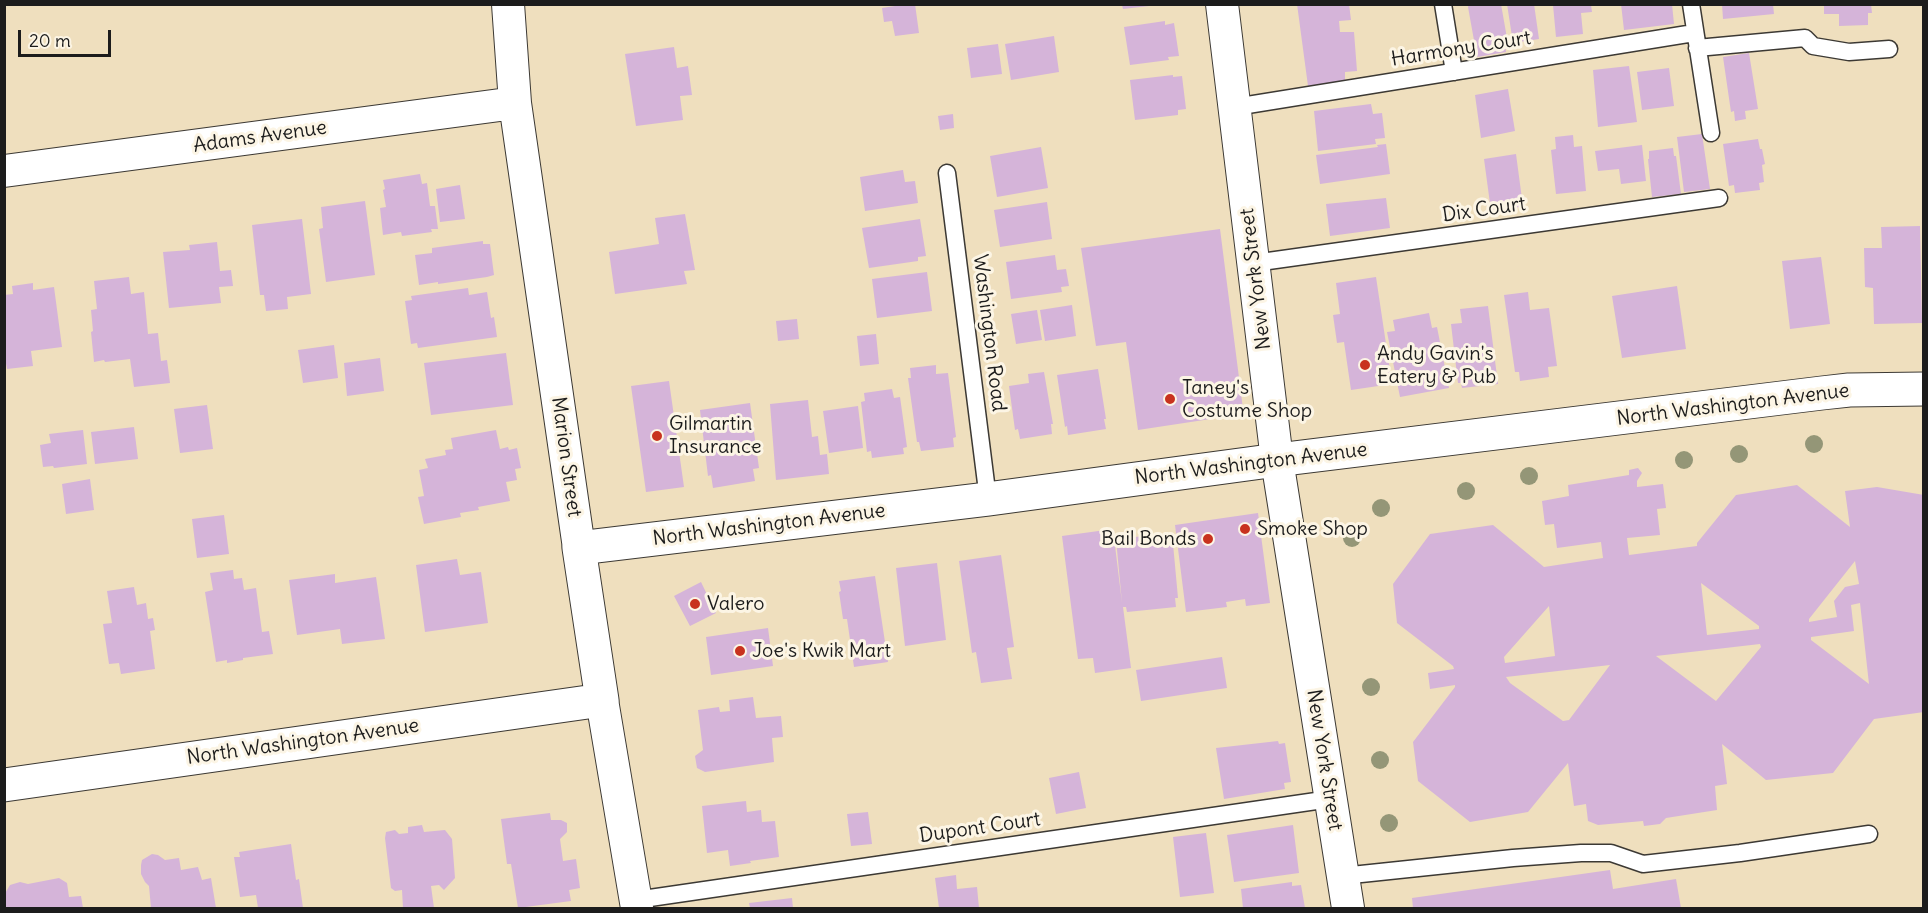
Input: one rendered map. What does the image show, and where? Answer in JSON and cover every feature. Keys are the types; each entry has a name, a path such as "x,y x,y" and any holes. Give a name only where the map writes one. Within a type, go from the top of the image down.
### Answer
{"street":[{"name":"Marion Street","path":"508,4 515,103 579,548 636,904"},
{"name":"New York Street","path":"1222,4 1277,460 1348,909"},
{"name":"Adams Avenue","path":"4,171 515,103"},
{"name":"North Washington Avenue","path":"579,548 988,499 1277,460 1840,391 1923,389"},
{"name":"North Washington Avenue","path":"4,785 602,700"}],"lane":[{"path":"1443,4 1454,72"},
{"path":"1691,4 1711,133"},
{"name":"Harmony Court","path":"1235,107 1454,72 1696,40 1805,38 1813,46 1849,52 1889,49"},
{"name":"Washington Road","path":"947,173 988,499"},
{"name":"Dix Court","path":"1254,263 1719,198"},
{"name":"Dupont Court","path":"636,904 1330,799"},
{"path":"1342,876 1581,853 1611,853 1643,864 1740,853 1869,834"}],"building":[{"path":"915,4 919,33 895,36 892,21 884,22 882,8"},
{"path":"1297,4 1349,4 1351,20 1339,21 1340,32 1354,32 1357,71 1345,72 1345,81 1308,86"},
{"path":"1469,4 1501,4 1508,44 1505,44 1506,52 1477,57"},
{"path":"1507,4 1534,4 1539,39 1513,43"},
{"path":"1621,4 1672,4 1674,24 1624,30"},
{"path":"1722,4 1773,4 1774,14 1723,19"},
{"path":"1824,4 1871,4 1872,13 1868,13 1868,25 1839,26 1839,14 1824,14"},
{"path":"1122,5 1149,5 1149,6 1123,9"},
{"path":"1553,5 1591,5 1592,12 1581,13 1583,34 1556,37"},
{"path":"1165,21 1165,25 1174,23 1179,56 1168,57 1169,60 1130,65 1124,27"},
{"path":"1054,36 1059,72 1011,80 1005,44"},
{"path":"998,44 1002,74 971,78 967,48"},
{"path":"674,47 677,68 688,66 692,95 680,96 683,120 636,126 625,54"},
{"path":"1749,53 1758,109 1745,111 1746,119 1735,121 1734,111 1731,112 1723,57"},
{"path":"1629,66 1637,122 1598,127 1593,70"},
{"path":"1669,68 1674,106 1642,110 1637,72"},
{"path":"1173,75 1173,77 1182,76 1186,109 1178,110 1178,115 1135,120 1130,80"},
{"path":"1508,89 1515,131 1481,138 1475,95"},
{"path":"1371,104 1373,114 1382,113 1385,138 1375,139 1376,144 1318,151 1314,111"},
{"path":"953,114 954,128 940,130 938,116"},
{"path":"1702,134 1710,189 1684,192 1677,137"},
{"path":"1573,135 1574,147 1582,146 1586,191 1556,194 1551,150 1556,149 1555,137"},
{"path":"1758,139 1765,164 1762,165 1764,182 1759,183 1760,190 1735,193 1734,185 1729,186 1723,144"},
{"path":"1386,144 1390,174 1320,184 1316,155"},
{"path":"1642,145 1646,181 1621,184 1619,169 1598,171 1595,151"},
{"path":"1041,147 1048,188 997,197 990,156"},
{"path":"1673,148 1681,194 1652,197 1649,151"},
{"path":"1516,154 1522,199 1519,200 1520,207 1491,211 1484,159"},
{"path":"903,170 905,182 915,181 918,203 865,211 860,177"},
{"path":"420,174 422,184 427,183 430,206 435,206 438,229 402,236 401,232 383,235 380,208 386,207 383,180"},
{"path":"460,185 465,219 440,222 436,189"},
{"path":"1386,198 1390,228 1330,236 1326,204"},
{"path":"365,201 375,275 326,282 319,229 323,228 321,207"},
{"path":"1047,202 1052,239 1000,247 994,210"},
{"path":"685,214 695,270 684,271 687,284 615,294 609,252 659,244 655,218"},
{"path":"302,219 311,294 287,297 288,309 266,311 264,295 260,295 252,225"},
{"path":"920,219 926,256 918,257 918,261 869,268 862,228"},
{"path":"1920,226 1922,323 1874,324 1873,288 1865,287 1864,248 1882,248 1881,227"},
{"path":"1220,229 1243,409 1237,415 1138,430 1126,342 1096,346 1081,248"},
{"path":"483,241 483,244 490,244 494,275 419,285 415,255 432,253 432,248"},
{"path":"217,242 220,271 231,270 233,286 219,287 221,303 169,308 163,252 190,250 189,245"},
{"path":"1055,255 1057,270 1066,269 1069,286 1061,287 1062,292 1011,299 1006,262"},
{"path":"1821,257 1830,324 1790,329 1782,261"},
{"path":"927,272 932,311 877,318 872,279"},
{"path":"129,277 131,294 144,292 148,334 158,333 161,361 167,360 170,383 134,387 130,359 94,362 91,310 97,309 94,281"},
{"path":"1376,277 1392,384 1351,390 1344,342 1337,343 1333,315 1340,314 1336,283"},
{"path":"33,283 33,290 54,287 62,347 31,351 33,366 7,369 4,352 4,295 13,294 12,286"},
{"path":"1677,286 1686,349 1622,358 1612,296"},
{"path":"468,288 469,295 487,292 497,337 418,348 417,343 411,344 405,301 412,300 411,296"},
{"path":"1528,292 1530,310 1549,308 1557,366 1548,367 1549,377 1520,381 1519,372 1515,372 1504,295"},
{"path":"1072,305 1076,336 1045,341 1040,310"},
{"path":"1488,306 1498,384 1462,388 1461,383 1458,383 1451,324 1462,323 1460,309"},
{"path":"1037,310 1042,340 1016,344 1011,314"},
{"path":"1429,313 1432,328 1437,327 1449,388 1400,397 1387,332 1395,331 1393,320"},
{"path":"797,319 799,339 778,341 776,321"},
{"path":"876,334 879,364 860,366 857,336"},
{"path":"334,345 338,378 303,383 298,350"},
{"path":"506,353 513,405 431,415 424,363"},
{"path":"380,358 384,391 347,396 344,363"},
{"path":"936,365 936,374 948,373 956,437 953,438 954,447 921,451 919,442 917,442 908,378 911,378 910,368"},
{"path":"1098,369 1106,429 1068,435 1057,375"},
{"path":"1044,372 1053,424 1051,424 1052,434 1020,439 1018,429 1015,430 1009,386 1029,383 1028,374"},
{"name":"Gilmartin Insurance","path":"669,381 684,487 646,492 631,386"},
{"path":"892,389 894,398 900,397 907,447 903,448 904,454 872,458 871,451 867,452 861,402 865,401 864,393"},
{"path":"808,400 812,437 818,436 820,455 827,454 829,474 776,480 770,404"},
{"path":"750,403 759,468 753,469 755,481 713,488 711,475 708,476 700,410"},
{"path":"207,405 213,449 180,453 174,409"},
{"path":"858,406 863,448 829,453 823,411"},
{"path":"134,427 138,459 95,464 91,432"},
{"path":"83,430 87,464 43,467 40,445 51,443 49,434"},
{"path":"496,430 500,449 517,448 521,468 515,469 517,480 506,482 510,501 478,507 479,510 460,513 461,517 424,524 418,497 424,496 419,470 428,468 425,459 446,455 445,450 453,449 451,438"},
{"path":"1638,468 1642,473 1637,481 1637,487 1663,484 1666,508 1657,509 1660,535 1627,538 1629,555 1697,546 1697,543 1736,495 1797,485 1850,527 1845,491 1877,487 1924,495 1924,712 1874,719 1833,773 1766,780 1722,744 1727,784 1715,786 1717,810 1666,818 1660,824 1644,826 1643,821 1598,825 1588,821 1586,804 1574,806 1568,763 1528,812 1470,822 1418,781 1413,742 1455,687 1455,685 1430,689 1428,673 1454,669 1397,623 1393,584 1430,534 1493,525 1544,567 1603,558 1601,542 1557,548 1554,524 1545,525 1542,501 1569,496 1568,485 1629,475 1629,470","holes":["1855,561 1859,584 1845,587 1834,601 1837,617 1809,622 1809,619","1701,583 1759,626 1759,629 1707,635","1860,603 1869,684 1811,640 1811,637 1854,631 1851,605","1549,606 1555,656 1505,663 1504,657","1760,644 1761,647 1716,701 1656,656","1610,665 1569,720 1563,721 1510,683 1506,677"]},
{"path":"90,479 94,510 66,514 62,484"},
{"path":"1258,513 1270,603 1246,606 1245,599 1226,602 1227,607 1186,612 1175,525"},
{"path":"224,515 229,554 197,558 192,519"},
{"path":"1113,529 1122,603 1116,539 1172,533 1178,598 1175,598 1176,607 1127,612 1126,607 1123,607 1131,668 1095,673 1093,658 1078,659 1062,536"},
{"path":"1001,555 1014,647 1007,648 1012,679 981,683 976,652 972,653 959,561"},
{"path":"457,559 460,575 481,572 488,623 425,632 416,565"},
{"path":"937,563 946,640 905,646 896,568"},
{"path":"233,570 234,579 242,578 244,590 256,588 262,632 269,631 273,654 243,658 243,660 227,663 227,660 216,662 205,592 213,590 210,573"},
{"path":"335,574 335,583 376,577 385,639 342,644 340,629 297,635 289,580"},
{"path":"875,576 888,662 854,667 847,619 843,619 839,581"},
{"name":"Valero","path":"701,582 716,613 690,626 674,596"},
{"path":"134,587 137,605 146,603 148,619 153,618 155,630 150,631 155,669 121,674 119,663 109,664 103,624 112,623 107,591"},
{"name":"Joe's Kwik Mart","path":"768,628 773,666 711,675 706,637"},
{"path":"1222,657 1227,688 1141,701 1136,670"},
{"path":"753,697 756,718 781,716 783,737 772,738 774,762 705,772 697,768 695,756 703,750 698,710 719,707 720,712 730,711 729,700"},
{"path":"1278,741 1279,744 1285,743 1291,782 1284,783 1285,789 1224,799 1216,748"},
{"path":"1079,772 1086,808 1056,814 1049,778"},
{"path":"746,801 747,812 761,810 762,822 775,821 779,857 730,866 728,850 707,853 702,806"},
{"path":"868,812 872,844 851,846 847,814"},
{"path":"550,813 551,820 561,820 567,823 567,832 560,839 563,861 576,859 580,888 569,890 571,901 518,908 511,864 507,864 501,819"},
{"path":"422,825 424,832 445,830 452,839 455,878 444,890 439,885 431,886 434,908 403,908 402,890 395,891 391,888 386,832 395,830 399,834 408,833 408,827"},
{"path":"1293,825 1299,873 1234,882 1227,835"},
{"path":"1206,833 1214,893 1180,897 1173,837"},
{"path":"291,844 303,908 258,908 256,895 240,897 234,857 240,857 239,852"},
{"path":"152,854 165,860 179,858 181,870 198,867 202,880 211,878 216,908 151,908 149,886 141,874 141,865 142,860"},
{"path":"1610,870 1613,889 1676,879 1681,908 1413,908 1412,898"},
{"path":"956,875 957,889 977,887 979,908 939,908 935,878"},
{"path":"59,878 67,883 69,897 81,896 83,908 6,908 4,895 10,885"},
{"path":"1292,882 1292,886 1301,885 1305,908 1243,908 1241,889"},
{"path":"792,898 793,908 750,908 749,903"}],"place":[{"name":"Andy Gavin's Eatery & Pub","path":"1365,365"},
{"name":"Taney's Costume Shop","path":"1170,399"},
{"name":"Gilmartin Insurance","path":"657,436"},
{"name":"Smoke Shop","path":"1245,529"},
{"name":"Bail Bonds","path":"1208,539"},
{"name":"Valero","path":"695,604"},
{"name":"Joe's Kwik Mart","path":"740,651"}]}
